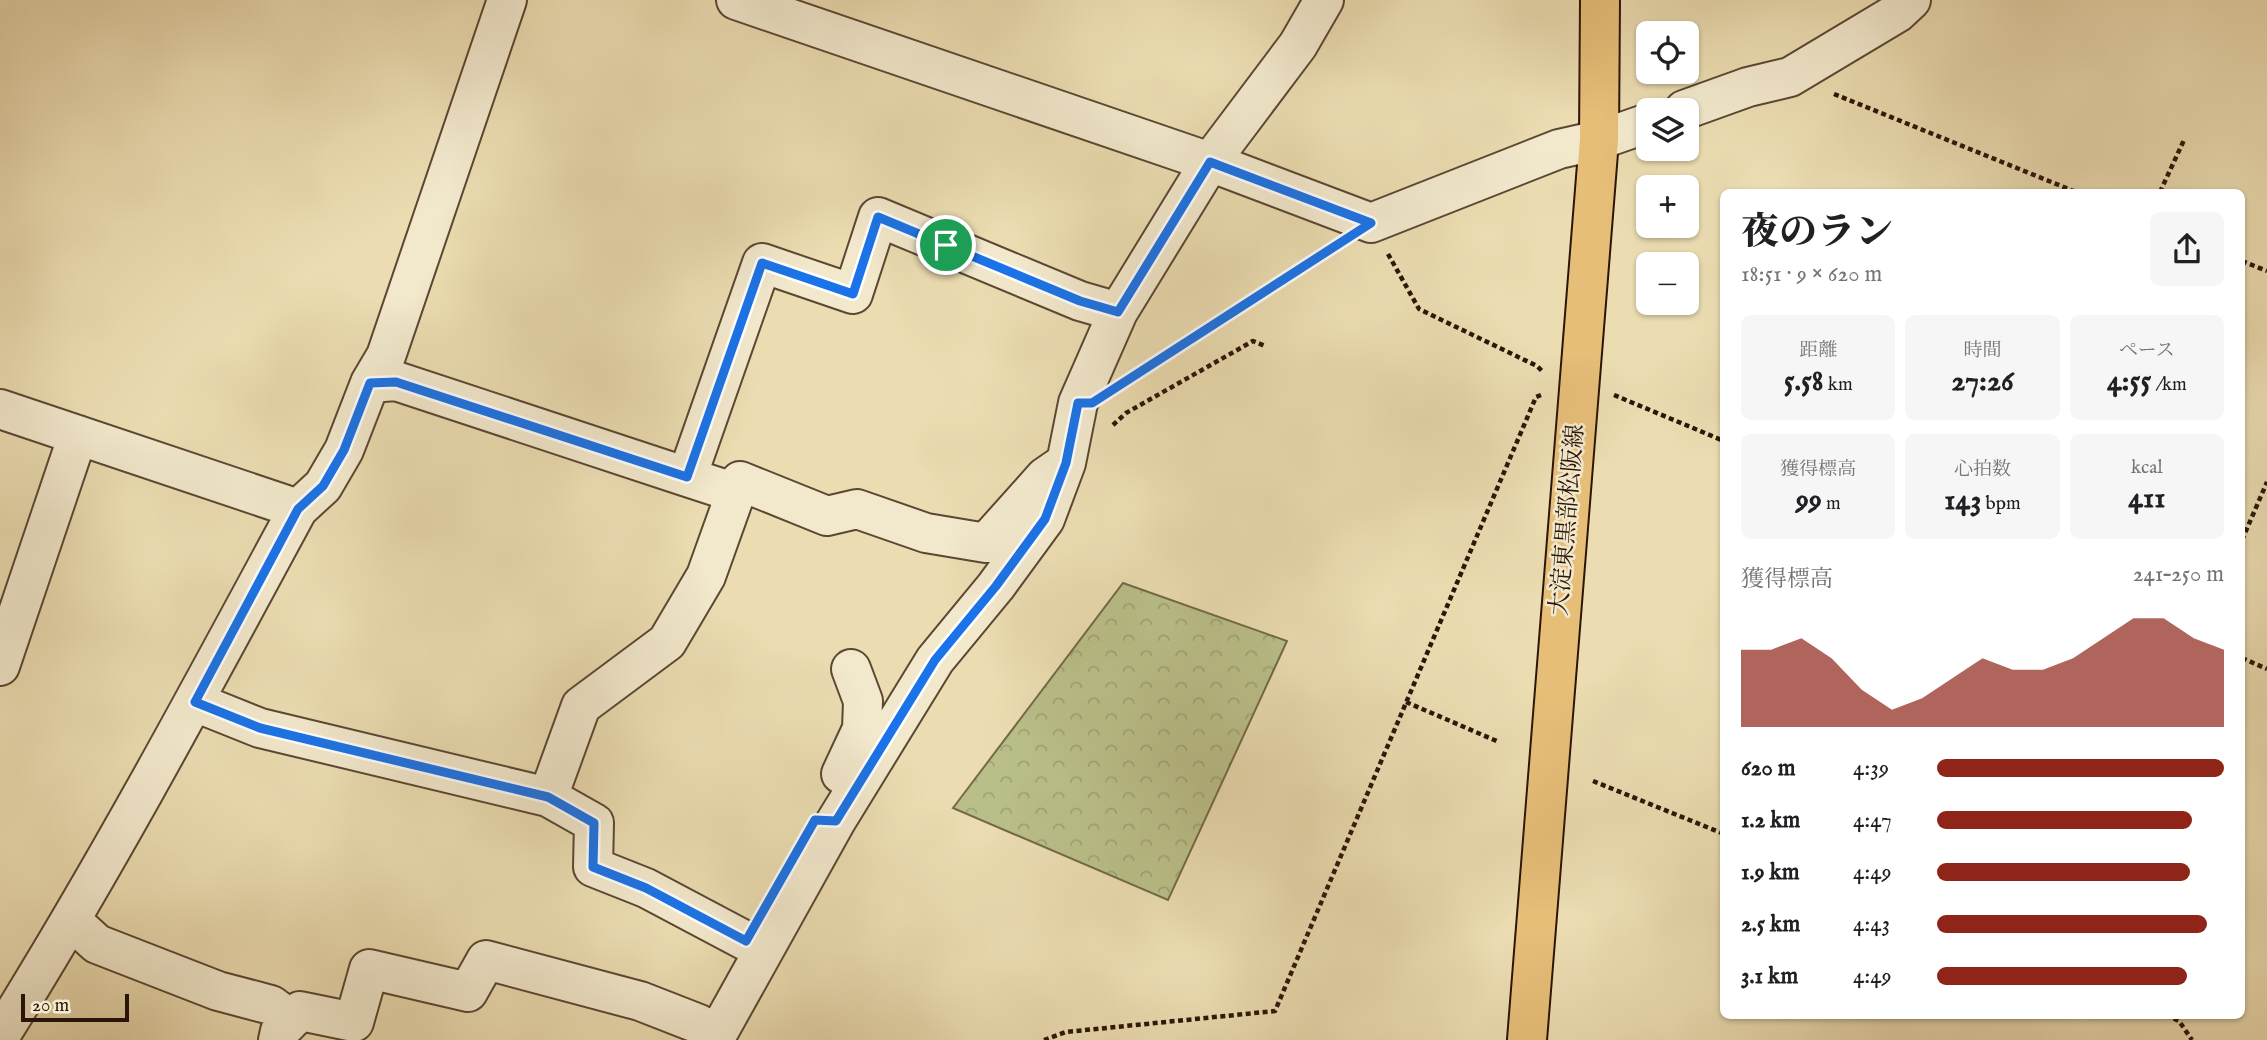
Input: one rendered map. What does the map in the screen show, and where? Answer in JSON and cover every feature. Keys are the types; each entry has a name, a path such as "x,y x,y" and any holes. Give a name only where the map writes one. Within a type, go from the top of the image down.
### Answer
{"main road":[{"name":"大淀東黒部松阪線","path":"1527,1040 1568,389 1599,140 1600,0"}],"street":[{"path":"0,1036 72,921 195,702 298,509 323,486 344,450 370,383 386,356 507,0"},
{"path":"736,0 1210,162 1371,223 1559,149 1599,140 1636,127"},
{"path":"698,1035 836,821 935,660 996,586 1045,519 1066,463 1078,403 1118,312 1210,162 1298,45 1324,0"},
{"path":"1699,105 1748,87 1790,77 1897,13 1911,0"},
{"path":"687,477 762,263 853,294 878,217 1080,301 1118,312"},
{"path":"370,383 396,382 736,493"},
{"path":"0,409 298,509"},
{"path":"0,666 78,435"},
{"path":"548,797 581,706 667,642 706,576 740,481 827,516 857,509 926,533 986,543 1045,477 1066,463"},
{"path":"836,821 834,789 862,729 863,701 851,669"},
{"path":"195,702 260,728 548,797 594,823 593,867 646,888 746,941"},
{"path":"698,1035 746,941 815,820 836,821"},
{"path":"72,921 97,944 218,991 271,1005 285,1030 300,1011 354,1022 369,969 468,992 486,960 640,1001 698,1035"}],"path":[{"path":"1790,77 2069,189"},
{"path":"2161,189 2183,140"},
{"path":"1127,381 1371,223 1419,309 1537,366 1568,389"},
{"path":"2245,262 2267,271"},
{"path":"1066,463 1090,447 1126,413 1253,341 1265,346"},
{"path":"1044,1040 1066,1032 1275,1011 1536,397 1568,389 1614,395 1720,439"},
{"path":"2245,533 2267,482"},
{"path":"2245,659 2267,668"},
{"path":"1406,702 1499,742"},
{"path":"1593,781 1720,832"},
{"path":"2175,1019 2192,1040"}],"green space":[{"path":"1123,583 1287,641 1168,900 953,808"}],"route":[{"path":"1210,162 1371,223 1092,403 1078,403 1066,463 1045,519 996,586 935,660 836,821 815,820 746,941 646,888 593,867 594,823 548,797 260,728 195,702 298,509 323,486 344,450 370,383 396,382 687,477 762,263 853,294 878,217 946,245 1080,301 1118,312 1210,162"}]}
